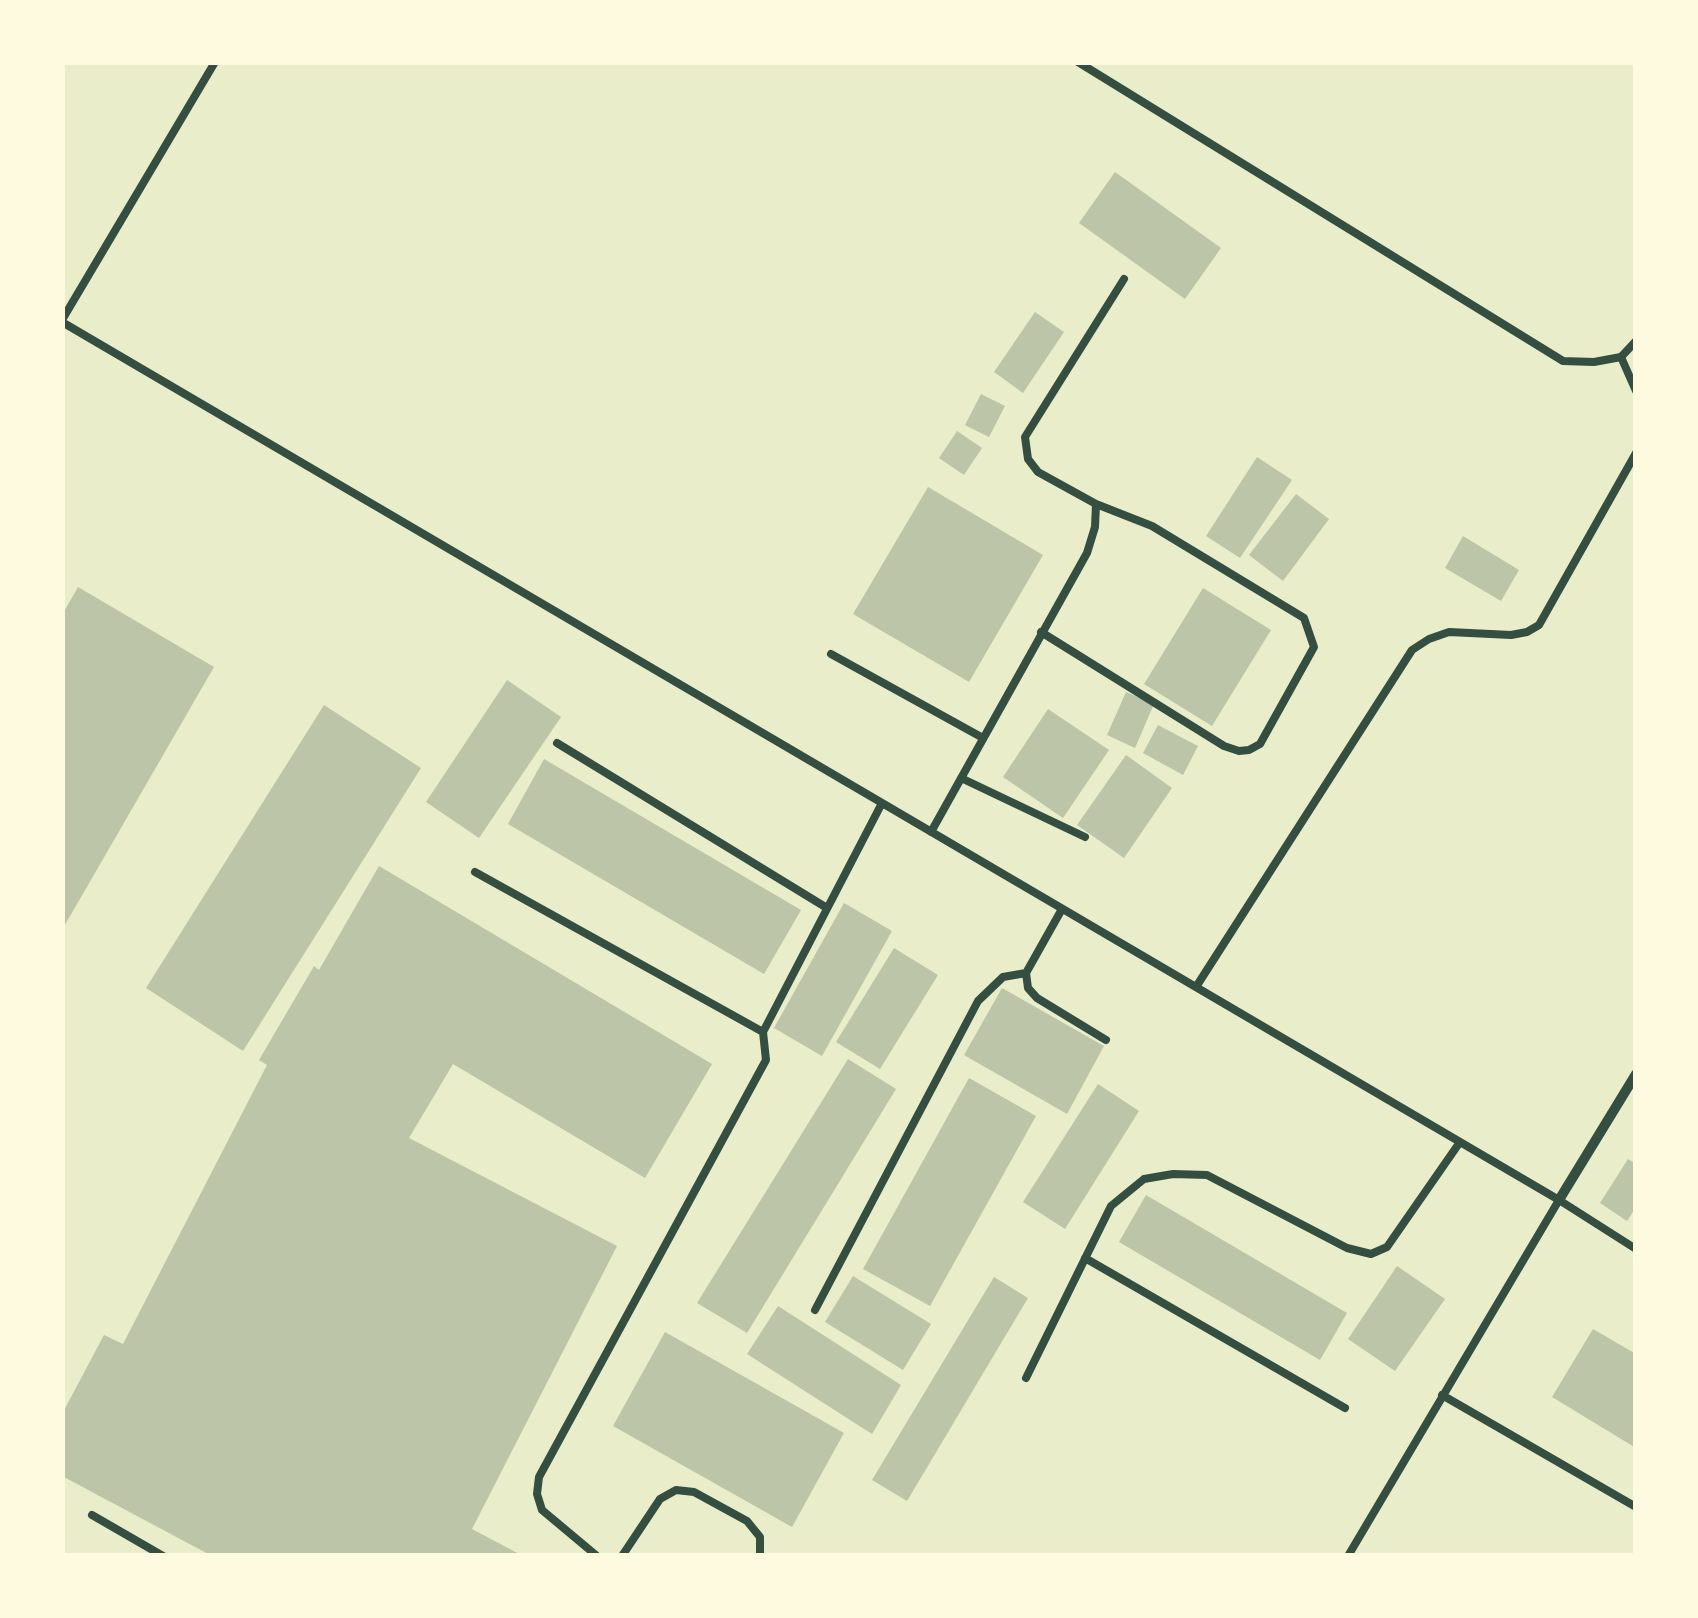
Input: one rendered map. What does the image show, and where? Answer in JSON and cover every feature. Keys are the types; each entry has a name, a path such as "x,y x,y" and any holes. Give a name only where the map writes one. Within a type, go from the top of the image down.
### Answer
{"street":[{"path":"1559,1200 1636,1074"}],"lane":[{"path":"215,62 62,321 1559,1200 1636,1249"},
{"path":"1078,62 1564,361 1594,362 1621,357 1636,341"},
{"path":"1042,632 1224,746 1239,750 1260,744 1314,646 1304,618 1152,526 1096,504 1038,472 1028,460 1026,437 1124,279"},
{"path":"1621,357 1636,391"},
{"path":"1196,987 1412,650 1449,632 1512,635 1539,625 1636,453"},
{"path":"931,832 1087,553 1095,527 1096,504"},
{"path":"830,654 983,738"},
{"path":"557,743 827,908"},
{"path":"961,778 1084,837"},
{"path":"597,1556 542,1510 537,1494 539,1477 766,1060 763,1032 882,803"},
{"path":"475,872 763,1032"},
{"path":"1062,909 1026,973 1028,988 1036,998 1106,1040"},
{"path":"815,1310 978,1001 1002,977 1026,973"},
{"path":"1026,1378 1111,1206 1144,1179 1173,1174 1206,1176 1347,1248 1370,1254 1387,1247 1460,1142"},
{"path":"1348,1556 1559,1200"},
{"path":"1085,1258 1345,1408"},
{"path":"1442,1395 1636,1507"},
{"path":"622,1556 660,1499 676,1490 694,1492 747,1522 760,1537 760,1556"},
{"path":"92,1515 163,1556"}],"building":[{"path":"1115,172 1221,248 1185,299 1079,223"},
{"path":"1035,312 1064,332 1023,393 994,372"},
{"path":"981,394 1005,406 989,437 965,425"},
{"path":"957,431 982,448 964,475 939,458"},
{"path":"1257,457 1292,480 1240,558 1206,536"},
{"path":"928,487 1043,555 969,682 853,614"},
{"path":"1296,494 1329,519 1283,581 1249,555"},
{"path":"1463,536 1519,570 1501,601 1445,568"},
{"path":"78,587 214,667 62,930 62,615"},
{"path":"1203,588 1271,630 1212,726 1144,684"},
{"path":"507,680 561,717 479,838 426,802"},
{"path":"1126,692 1154,704 1135,748 1107,735"},
{"path":"324,705 421,768 243,1051 146,988"},
{"path":"1048,709 1109,750 1063,818 1003,777"},
{"path":"1158,725 1198,746 1183,775 1143,753"},
{"path":"1126,755 1172,788 1124,858 1077,825"},
{"path":"544,759 801,910 764,974 508,824"},
{"path":"379,866 712,1064 645,1178 453,1064 409,1138 617,1246 472,1529 523,1556 212,1556 62,1476 62,1414 104,1335 123,1344 267,1065 259,1060 314,966 319,970"},
{"path":"844,903 892,931 822,1056 774,1028"},
{"path":"894,948 938,975 880,1069 836,1042"},
{"path":"1002,988 1104,1046 1067,1114 964,1055"},
{"path":"848,1059 896,1089 747,1333 697,1303"},
{"path":"969,1078 1036,1116 930,1306 863,1269"},
{"path":"1098,1084 1139,1111 1065,1229 1023,1202"},
{"path":"1628,1159 1636,1164 1636,1207 1627,1221 1600,1203"},
{"path":"1146,1195 1347,1313 1320,1360 1119,1242"},
{"path":"1397,1266 1445,1299 1395,1371 1348,1339"},
{"path":"853,1276 931,1324 903,1370 825,1322"},
{"path":"994,1277 1028,1298 907,1501 872,1480"},
{"path":"778,1306 901,1385 872,1434 747,1354"},
{"path":"1593,1329 1636,1354 1636,1448 1552,1397"},
{"path":"665,1332 844,1433 792,1527 613,1426"}]}
